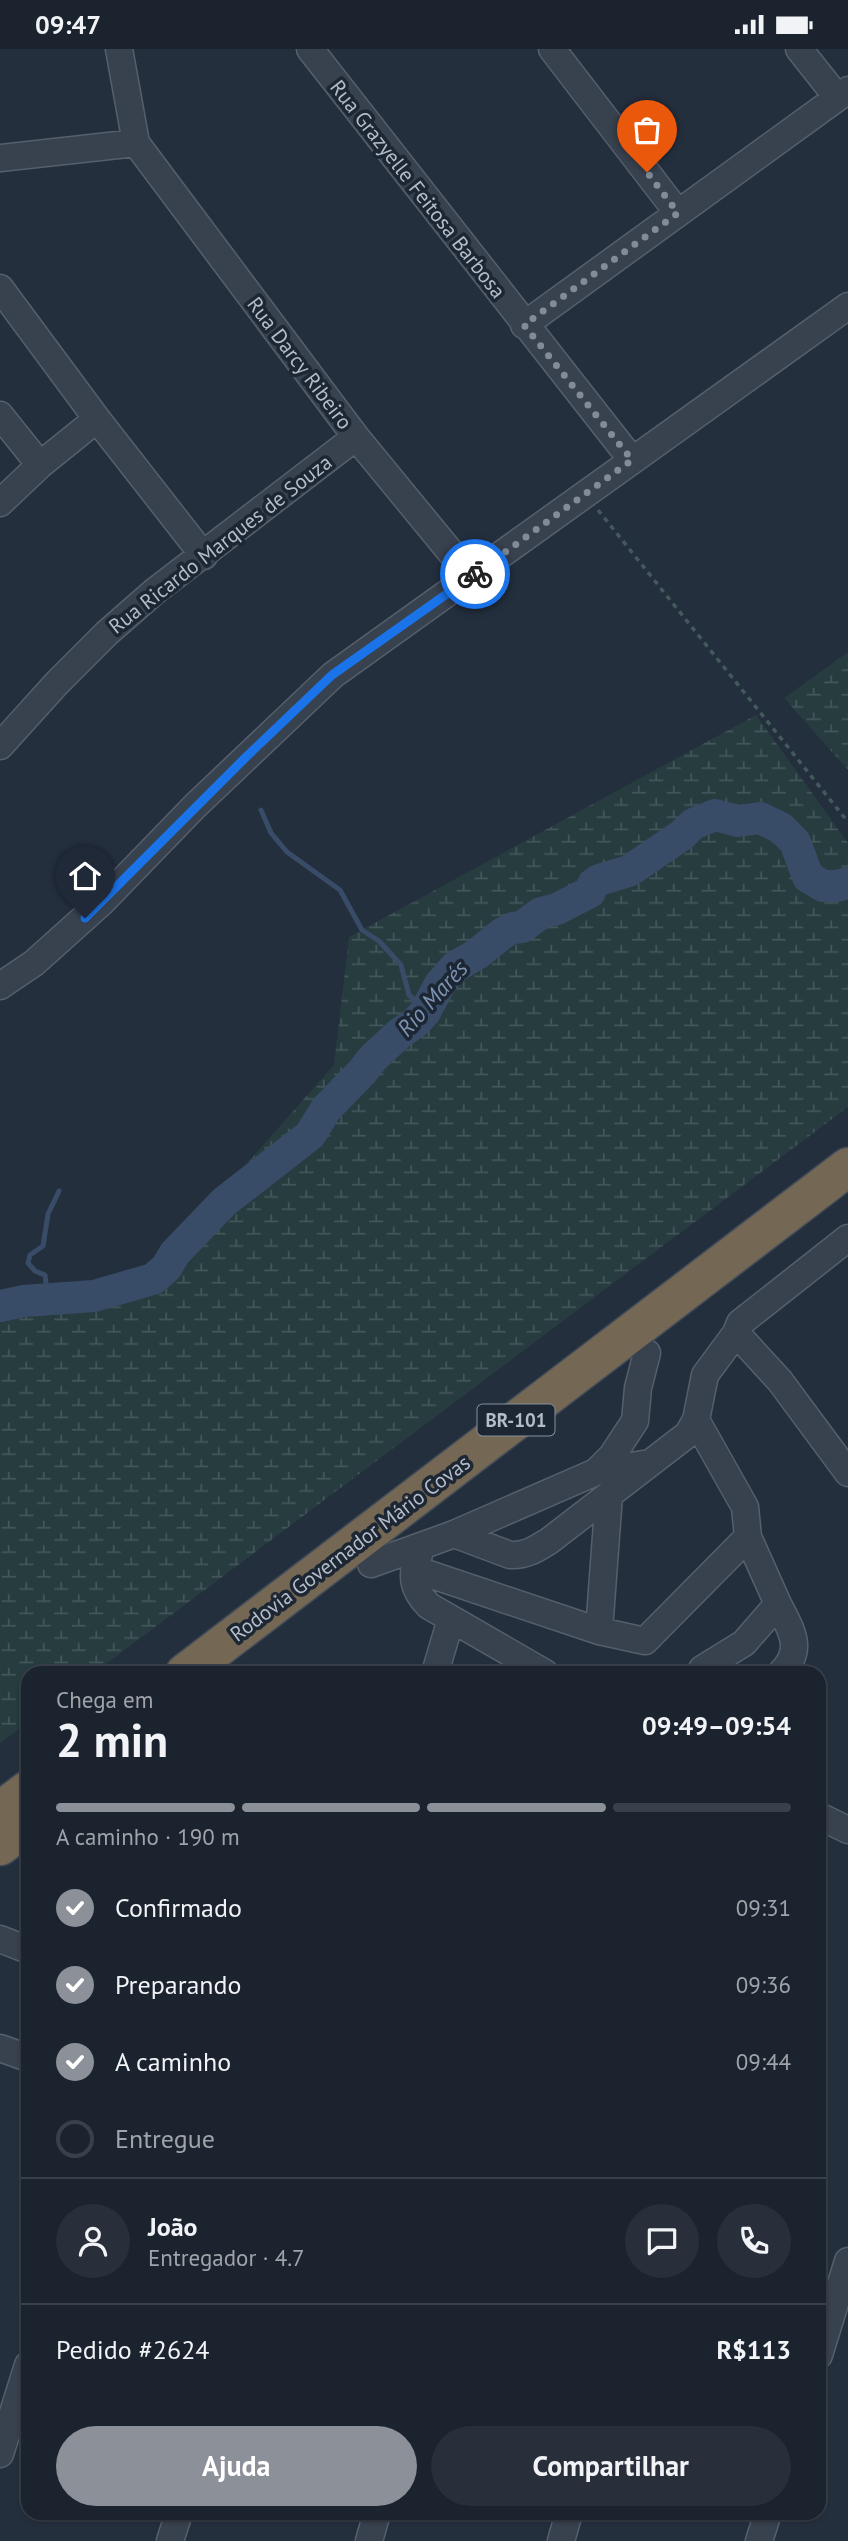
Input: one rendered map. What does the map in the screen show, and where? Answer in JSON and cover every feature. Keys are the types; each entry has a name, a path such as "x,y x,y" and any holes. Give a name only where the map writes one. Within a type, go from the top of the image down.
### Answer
{"highway":[{"name":"Rodovia Governador Mário Covas","path":"194,1666 848,1167"},
{"name":"Rodovia Governador Mário Covas","path":"238,1666 848,1198"},
{"path":"0,1811 21,1795"},
{"path":"0,1846 21,1830"}],"street":[{"path":"0,158 136,143 119,49"},
{"name":"Rua Grazyelle Feitosa Barbosa","path":"310,49 632,460"},
{"path":"552,49 678,213"},
{"path":"524,325 843,94 799,49"},
{"name":"Rua Darcy Ribeiro","path":"136,143 356,437 471,577"},
{"path":"0,288 97,419 204,556"},
{"path":"0,986 34,963 102,902 332,675 848,306"},
{"path":"0,415 40,465"},
{"path":"0,503 40,465 97,419"},
{"name":"Rua Ricardo Marques de Souza","path":"0,746 107,633 155,591 356,437"},
{"path":"371,1564 603,1484 649,1463 678,1444 696,1420 705,1375 736,1333 740,1323 848,1238"},
{"path":"736,1333 746,1330 848,1251"},
{"path":"736,1333 780,1381 848,1473"},
{"path":"599,1631 603,1484 612,1456 635,1421 638,1388 647,1353"},
{"path":"696,1420 746,1507 748,1537 795,1639 787,1666"},
{"path":"635,1421 647,1430 678,1444"},
{"path":"454,1534 510,1555 528,1553 549,1541 603,1484"},
{"path":"414,1569 599,1631 645,1641 748,1537"},
{"path":"427,1543 414,1569 413,1580 421,1598 429,1606 533,1666"},
{"path":"707,1666 744,1643 778,1604"},
{"path":"437,1666 452,1619"},
{"path":"826,1819 848,1830"},
{"path":"0,1939 21,1947"},
{"path":"0,2048 21,2056"},
{"path":"832,2328 848,2261"},
{"path":"0,2454 21,2387"},
{"path":"170,2541 176,2520"},
{"path":"369,2541 375,2520"},
{"path":"561,2541 567,2520"},
{"path":"760,2541 766,2520"}],"path":[{"path":"584,493 848,822"}],"green space":[{"path":"848,652 848,770 784,698"},
{"path":"756,715 848,843 848,1107 103,1666 21,1666 21,1727 0,1743 0,1310 153,1270 334,1065 349,937"}],"waterway":[{"path":"261,810 271,833 287,852 340,890 362,930 379,941 401,965 409,995 428,1005"},
{"name":"Rio Marés","path":"0,1306 24,1301 94,1296 153,1279 166,1268 175,1253 224,1202 310,1135 326,1109 373,1058 425,1012 440,984 455,967 477,954 503,933 522,927 541,913 557,909 590,892 593,884 599,880 629,871 682,835 693,824 715,815 738,821 760,818 781,828 795,842 808,877 823,886 848,883"},
{"path":"48,1299 45,1275 35,1271 28,1263 30,1255 43,1246 48,1214 59,1191"}],"way so far":[{"path":"475,574 632,460 524,325 678,213 647,172"}],"route":[{"path":"85,918 195,806 332,675 475,574"}]}
